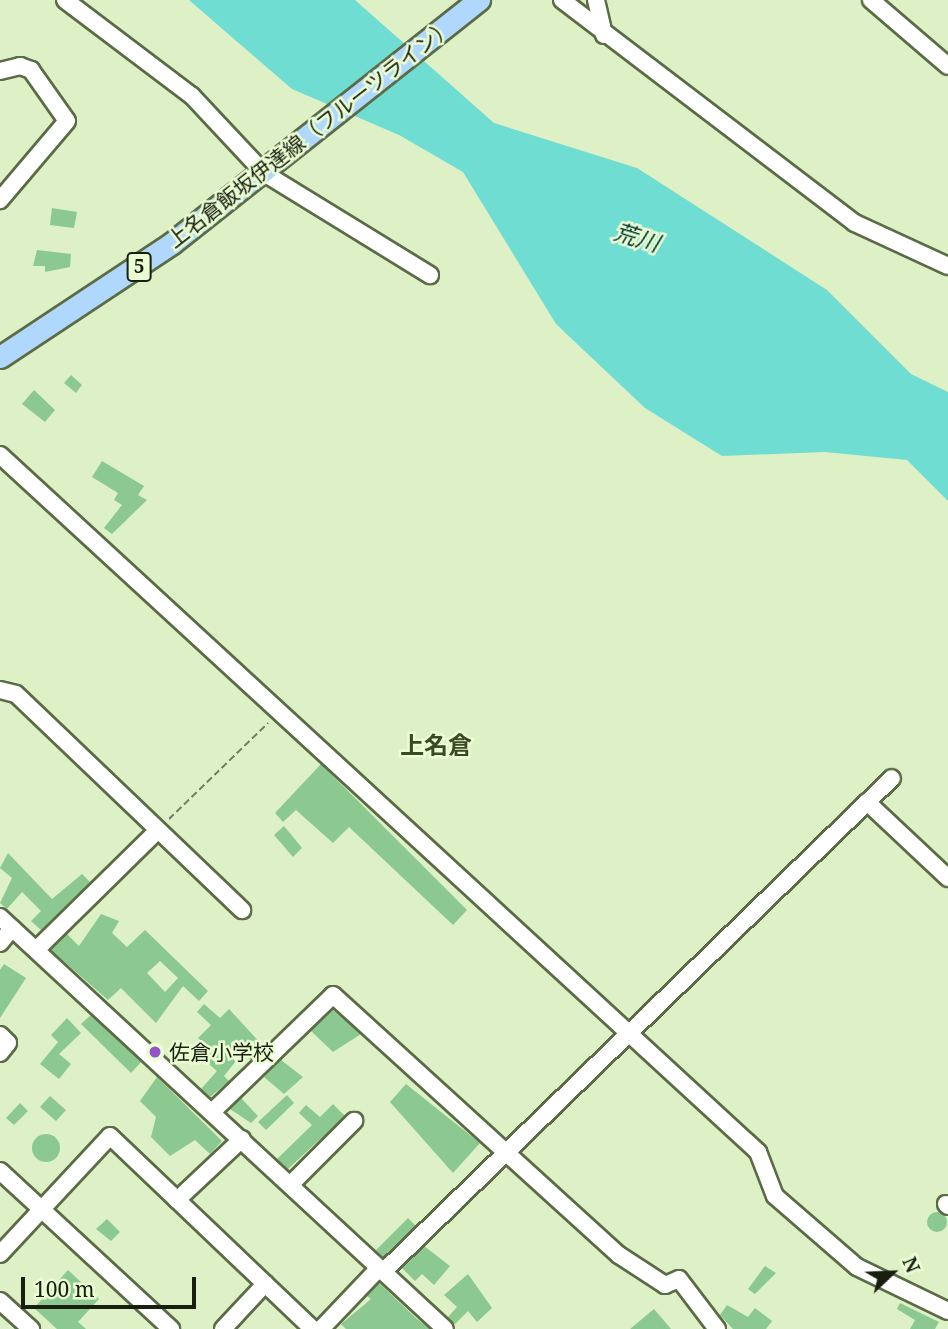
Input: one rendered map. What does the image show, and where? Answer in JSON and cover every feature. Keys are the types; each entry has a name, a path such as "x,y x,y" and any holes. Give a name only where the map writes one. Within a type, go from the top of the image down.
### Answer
{"main road":[{"name":"上名倉飯坂伊達線（フルーツライン）","path":"0,344 172,230 264,165 458,0"},
{"name":"上名倉飯坂伊達線（フルーツライン）","path":"0,357 128,274 478,0"}],"street":[{"path":"65,0 192,96 264,165 430,275"},
{"path":"562,0 604,35 855,223 948,266"},
{"path":"596,0 604,35"},
{"path":"871,0 948,66"},
{"path":"0,71 20,66 31,71 67,121 0,200"},
{"path":"0,455 282,710 758,1152 775,1196 857,1267 948,1311"},
{"path":"0,690 16,694 242,910"},
{"path":"321,1329 892,778"},
{"path":"867,802 948,878"},
{"path":"36,950 158,830"},
{"path":"0,943 6,922 444,1329"},
{"path":"212,1112 333,995 619,1255 665,1285 680,1279 717,1329"},
{"path":"0,1035 8,1043 0,1053"},
{"path":"290,1185 354,1121"},
{"path":"0,1254 110,1136 313,1329"},
{"path":"177,1200 242,1139"},
{"path":"0,1171 171,1329"},
{"path":"223,1329 265,1284"},
{"path":"0,1301 31,1329"}],"path":[{"path":"158,830 282,710"}],"water":[{"name":"荒川","path":"189,0 355,0 494,123 637,168 827,290 911,374 948,392 948,501 907,460 825,452 722,456 645,408 556,324 463,172 399,135 292,89"}],"building":[{"path":"52,208 77,212 74,228 50,225"},
{"path":"37,250 71,254 70,267 45,272 45,266 33,266"},
{"path":"71,375 82,385 76,393 64,383"},
{"path":"34,390 55,410 45,422 22,404"},
{"path":"102,461 144,486 138,495 147,500 112,534 104,528 122,505 114,500 118,493 92,477"},
{"path":"321,764 467,910 453,925 349,827 333,843 296,810 283,822 275,813"},
{"path":"284,826 302,848 293,857 274,835"},
{"path":"8,853 52,899 82,874 90,882 41,930 31,921 41,911 22,892 7,909 0,903 12,878 0,868"},
{"path":"101,914 119,921 112,933 127,947 145,930 208,991 199,1001 183,986 156,1023 121,988 108,1000 51,950 67,934 79,946","holes":["160,961 178,978 165,992 147,973"]},
{"path":"4,964 26,978 0,1018 0,970"},
{"path":"204,1004 220,1018 229,1009 264,1047 251,1060 243,1052 224,1076 229,1081 210,1097 201,1089 217,1071 204,1060 212,1051 198,1038 211,1025 197,1012"},
{"path":"333,1010 361,1034 333,1052 311,1031"},
{"path":"91,1015 141,1062 131,1073 81,1024"},
{"path":"67,1018 81,1033 59,1054 71,1064 59,1079 40,1064 58,1042 51,1035"},
{"path":"281,1060 303,1077 284,1094 264,1077"},
{"path":"157,1077 222,1141 210,1154 195,1140 170,1156 151,1137 156,1117 140,1101"},
{"path":"406,1084 480,1143 453,1173 390,1102"},
{"path":"287,1095 294,1103 266,1130 258,1122"},
{"path":"50,1096 66,1110 56,1121 40,1107"},
{"path":"241,1098 258,1116 251,1123 230,1109"},
{"path":"20,1103 28,1111 14,1125 6,1118"},
{"path":"333,1104 345,1116 288,1169 277,1159 312,1125 299,1113 306,1105 320,1117"},
{"path":"46,1134 56,1138 60,1148 56,1158 46,1162 36,1158 32,1148 36,1138"},
{"path":"937,1212 944,1215 947,1222 944,1229 937,1232 930,1229 927,1222 930,1215"},
{"path":"408,1218 416,1226 383,1257 376,1250"},
{"path":"107,1219 120,1232 111,1241 96,1229"},
{"path":"424,1246 450,1266 434,1285 422,1274 415,1281 402,1268"},
{"path":"765,1266 776,1273 755,1294 748,1289"},
{"path":"68,1270 99,1299 78,1322 86,1329 57,1329 34,1308"},
{"path":"468,1274 492,1308 477,1322 468,1311 455,1324 448,1317 457,1307 444,1295"},
{"path":"379,1283 430,1329 346,1329 341,1324 371,1299 367,1296"},
{"path":"900,1303 939,1322 935,1329 910,1329 915,1320 897,1309"},
{"path":"727,1305 748,1317 755,1308 772,1321 766,1329 733,1329 720,1315"},
{"path":"654,1309 671,1329 630,1329"}],"place":[{"name":"佐倉小学校","path":"155,1052"}],"district":[{"name":"上名倉","path":"436,745"}]}
